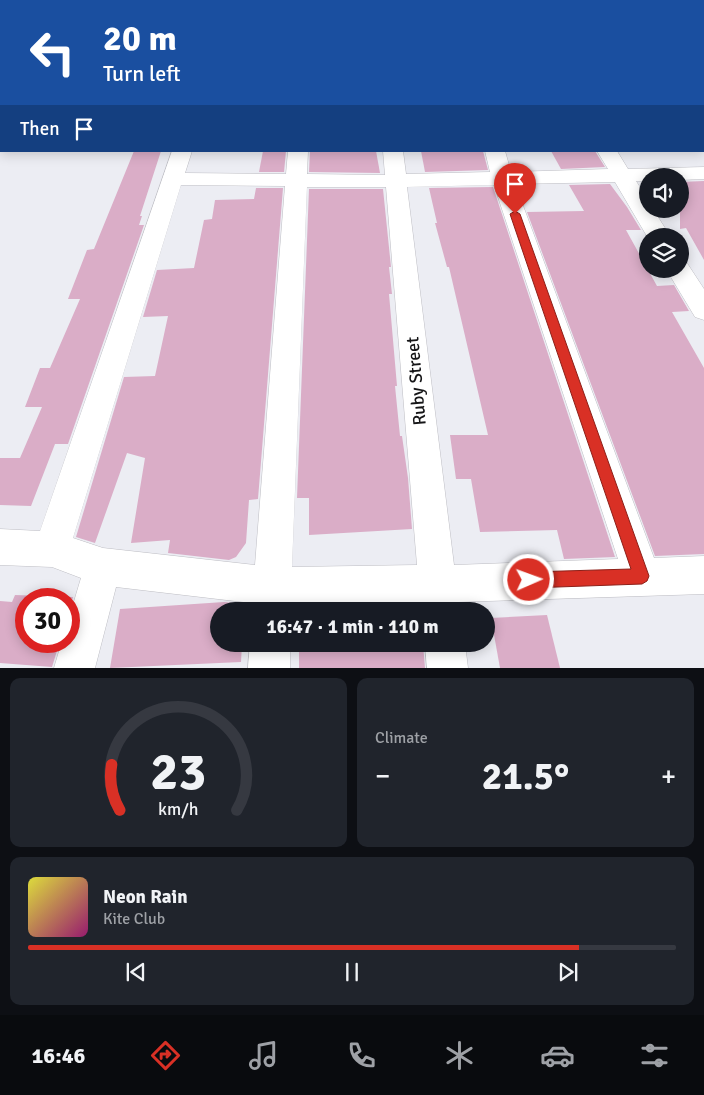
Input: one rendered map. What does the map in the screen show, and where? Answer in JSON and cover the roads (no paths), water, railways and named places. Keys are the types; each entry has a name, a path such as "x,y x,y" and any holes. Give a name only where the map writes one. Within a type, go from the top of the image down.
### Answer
{"street":[{"path":"52,549 182,152"},
{"path":"271,599 298,180 298,152"},
{"name":"Ruby Street","path":"393,152 437,598"},
{"path":"607,152 653,228"},
{"path":"173,179 397,181 499,164 622,176 704,173"},
{"path":"499,164 642,576"},
{"path":"684,278 704,310"},
{"path":"0,547 52,549 103,567 271,599 437,598 642,576 704,575"},
{"path":"74,668 103,567"},
{"path":"269,668 270,652"},
{"path":"446,652 448,668"}]}
